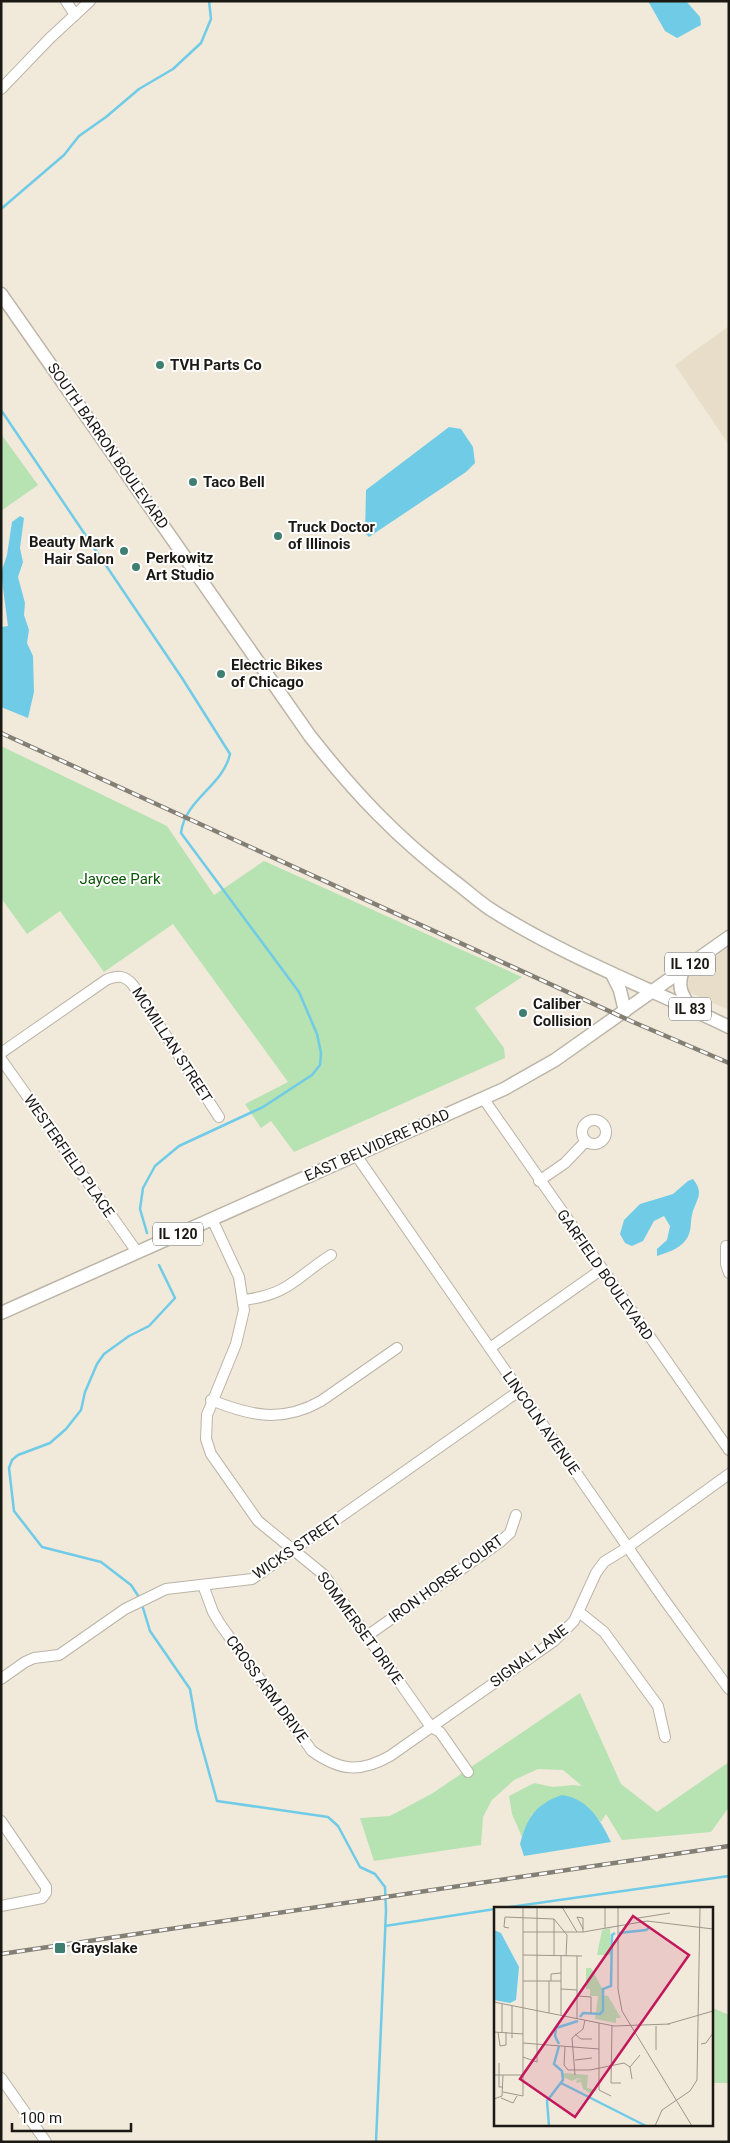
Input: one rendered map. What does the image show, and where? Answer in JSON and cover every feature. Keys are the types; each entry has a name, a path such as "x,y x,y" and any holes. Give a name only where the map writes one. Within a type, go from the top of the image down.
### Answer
{"main road":[{"name":"SOUTH BARRON BOULEVARD","path":"1,294 310,736 369,807 424,858 490,909 590,964 652,992"},
{"name":"EAST BELVIDERE ROAD","path":"1,1312 504,1089 555,1060 729,937"},
{"path":"683,970 679,987 681,993 694,1010"},
{"path":"612,974 620,990 625,1011"},
{"name":"IL 83","path":"652,992 729,1027"}],"street":[{"path":"66,1 75,15"},
{"path":"1,89 50,38 90,1"},
{"name":"MCMILLAN STREET","path":"1,1053 106,980 121,976 128,979 133,985 219,1116"},
{"name":"WESTERFIELD PLACE","path":"1,1059 137,1252"},
{"name":"GARFIELD BOULEVARD","path":"483,1098 539,1181 729,1450"},
{"path":"539,1181 565,1163 586,1141"},
{"name":"LINCOLN AVENUE","path":"356,1155 519,1391 729,1689"},
{"name":"SOMMERSET DRIVE","path":"212,1219 239,1278 244,1300 244,1310 242,1326 211,1400 205,1426 206,1439 211,1454 258,1521 324,1575 431,1727 440,1732 468,1772"},
{"path":"726,1246 726,1264 729,1273"},
{"path":"244,1300 260,1298 288,1287 332,1255"},
{"path":"490,1348 602,1270"},
{"path":"211,1400 239,1412 255,1414 294,1412 321,1401 397,1348"},
{"name":"WICKS STREET","path":"1,1678 34,1658 60,1655 125,1609 166,1589 252,1579 519,1391"},
{"name":"SIGNAL LANE","path":"431,1727 554,1641 570,1626 579,1612 596,1573 604,1562 628,1547 729,1474"},
{"name":"IRON HORSE COURT","path":"367,1636 500,1542 510,1533 516,1515"},
{"name":"CROSS ARM DRIVE","path":"203,1585 213,1612 220,1624 312,1752 324,1760 344,1768 367,1767 390,1756 431,1727"},
{"path":"579,1612 604,1632 658,1706 666,1737"},
{"path":"1,1821 46,1887 46,1894 42,1898 1,1906"},
{"path":"3,2085 46,2142"}],"shaded area":[{"path":"729,326 729,445 675,365"},
{"path":"729,947 729,1010 688,992 689,975"}],"green space":[{"path":"1,434 38,485 1,511"},
{"name":"Jaycee Park","path":"1,746 167,826 214,895 264,861 522,977 475,1008 504,1048 505,1058 294,1152 271,1121 261,1128 245,1104 288,1082 173,924 104,972 60,911 27,934 1,898"},
{"path":"580,1693 621,1784 657,1812 729,1762 729,1807 711,1832 622,1840 606,1814 601,1822 586,1805 532,1814 522,1837 512,1814 509,1796 534,1783 553,1787 582,1786 563,1770 538,1769 514,1780 492,1800 483,1817 481,1845 374,1861 360,1818 390,1816 433,1793"},
{"path":"712,2007 729,2015 729,2083 712,2083"}],"water":[{"path":"648,1 686,1 700,17 701,25 677,38 665,31"},
{"path":"449,427 461,429 473,447 475,463 466,472 369,537 365,533 366,490"},
{"path":"20,516 24,518 20,548 23,562 18,577 25,603 24,615 29,630 27,643 33,656 34,692 28,718 1,707 1,627 8,626 1,573 7,555 12,522"},
{"path":"693,1179 697,1184 699,1197 692,1215 689,1235 682,1244 657,1256 657,1249 667,1240 670,1226 664,1216 654,1221 643,1241 632,1246 625,1243 620,1234 624,1220 640,1204 673,1194"},
{"path":"562,1795 580,1801 586,1806 598,1819 611,1842 524,1856 520,1844 530,1819 539,1807"}],"waterway":[{"path":"1,209 64,155 79,136 106,117 139,89 173,69 201,43 211,19 209,1"},
{"path":"1,410 182,678 230,754 220,775 189,811 181,833 299,992 317,1034 321,1053 320,1065 312,1075 263,1107 179,1146 155,1166 143,1188 140,1209 147,1233"},
{"path":"139,1597 131,1585 101,1562 42,1547 14,1511 9,1468 12,1460 18,1455 50,1443 66,1429 81,1410 85,1392 97,1364 104,1354 129,1336 149,1326 175,1298 159,1265"},
{"path":"143,1608 150,1631 190,1689 197,1729 217,1801 328,1817 338,1826 360,1867 375,1874 385,1887 386,1911 376,2142"},
{"path":"510,1907 729,1876"},
{"path":"385,1926 494,1909"}],"railway":[{"path":"1,733 633,1022 729,1063"},
{"path":"1,1954 729,1846"}],"place":[{"name":"TVH Parts Co","path":"160,365"},
{"name":"Taco Bell","path":"193,482"},
{"name":"Truck Doctor of Illinois","path":"278,536"},
{"name":"Beauty Mark Hair Salon","path":"124,551"},
{"name":"Perkowitz Art Studio","path":"136,567"},
{"name":"Electric Bikes of Chicago","path":"221,674"},
{"name":"Caliber Collision","path":"523,1013"},
{"name":"Grayslake","path":"60,1948"}]}
